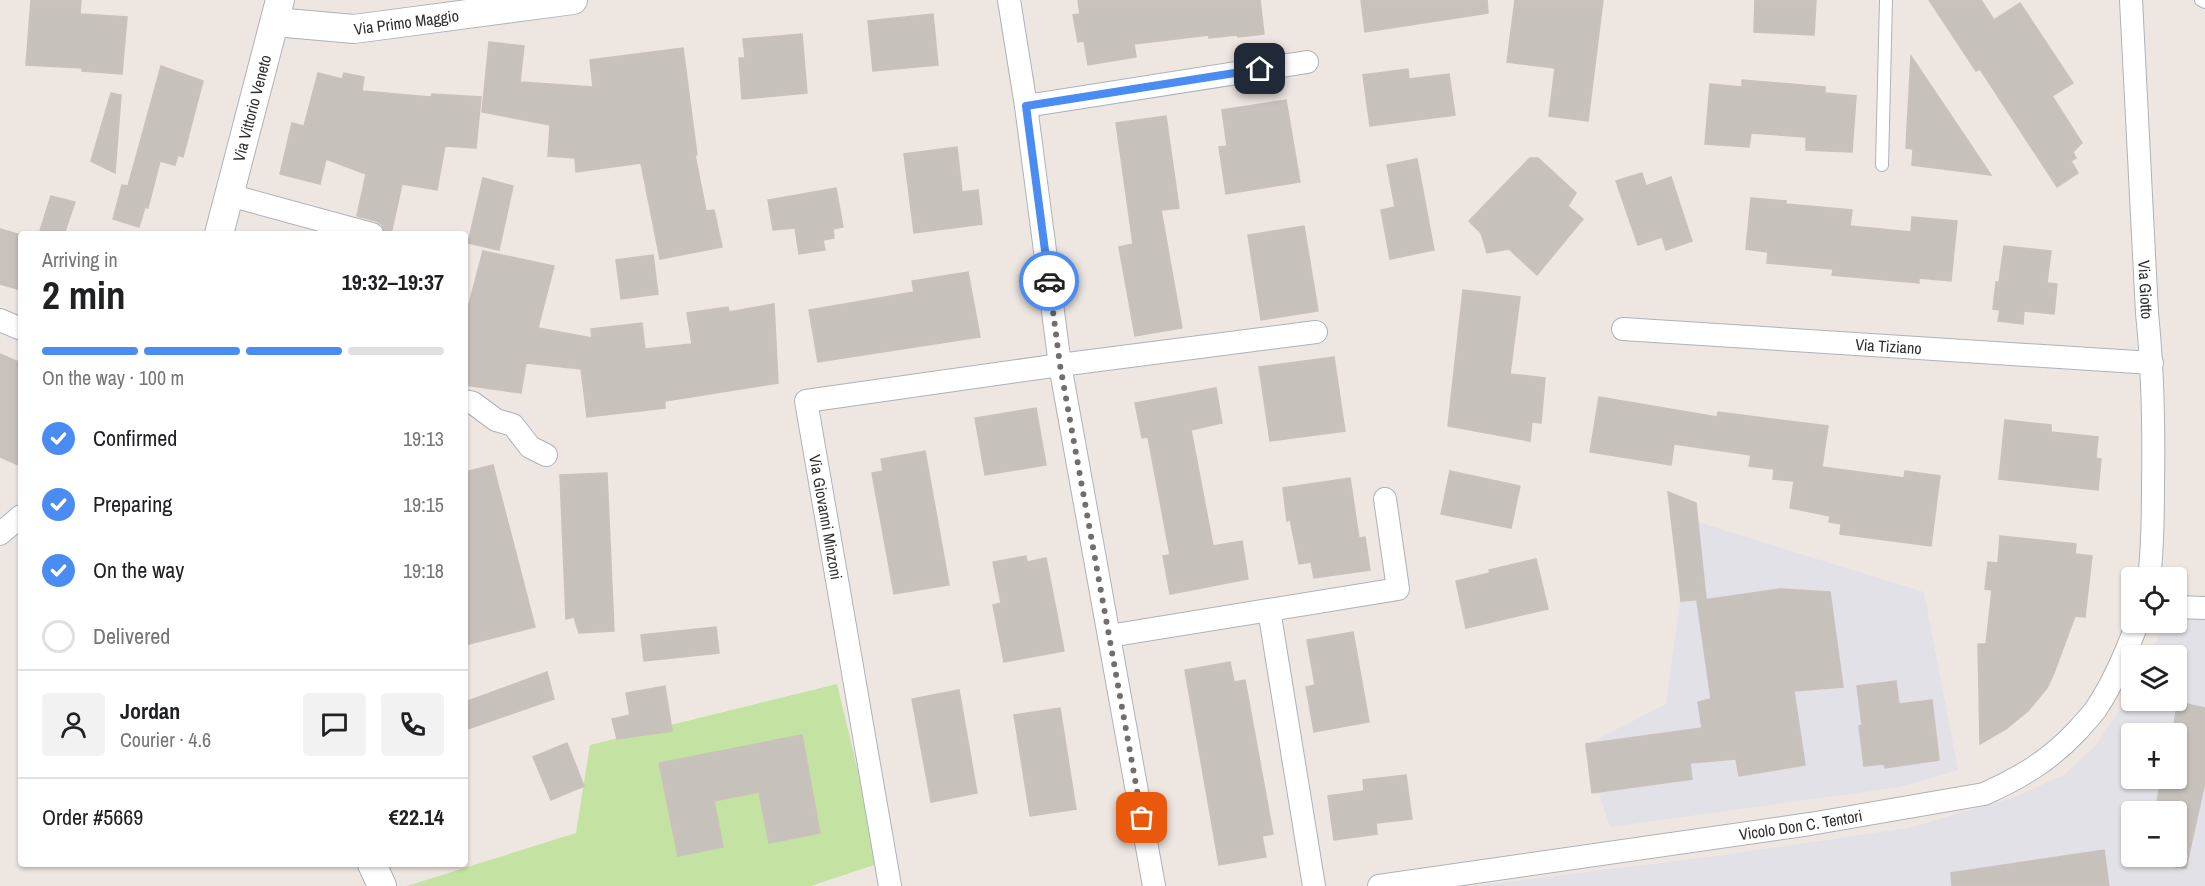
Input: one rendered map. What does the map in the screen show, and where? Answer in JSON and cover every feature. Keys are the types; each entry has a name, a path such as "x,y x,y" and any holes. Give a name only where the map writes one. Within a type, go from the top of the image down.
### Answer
{"street":[{"name":"Via Primo Maggio","path":"278,11 354,29 573,0"},
{"path":"1009,0 1026,106 1060,365 1154,886"},
{"name":"Via Giotto","path":"2131,0 2147,313 2152,363 2154,458 2150,567"},
{"name":"Via Vittorio Veneto","path":"220,231 278,11"},
{"path":"1026,106 1307,62"},
{"path":"229,195 361,231"},
{"path":"0,320 18,328"},
{"name":"Via Tiziano","path":"1623,329 2152,363"},
{"path":"1060,365 1316,332"},
{"name":"Via Giovanni Minzoni","path":"890,886 806,401 1060,365"},
{"path":"468,402 496,420 513,425 530,447 546,456"},
{"path":"1109,636 1398,589 1385,499"},
{"path":"0,534 18,519"},
{"path":"2187,608 2205,608"},
{"path":"1269,610 1314,886"},
{"name":"Vicolo Don C. Tentori","path":"1379,886 1810,824 1984,794 2044,762 2062,746 2095,710 2117,671 2133,633"},
{"path":"373,867 382,886"}],"lane":[{"path":"1882,165 1886,0"},
{"path":"2200,0 2205,2"}],"shaded area":[{"path":"1691,520 1924,592 1958,770 1900,787 1610,827 1584,746 1666,704"},
{"path":"2187,604 2205,611 2205,886 1475,886 1716,856 1909,828 2015,797 2064,775 2095,746 2121,708 2121,711 2187,711 2187,645 2154,645 2161,633 2187,633"}],"green space":[{"path":"837,684 880,863 811,886 407,886 576,833 590,745"}],"building":[{"path":"31,0 81,0 80,14 127,17 122,74 82,71 82,68 26,65"},
{"path":"1078,0 1260,0 1264,34 1209,38 1209,35 1134,44 1136,57 1088,65 1084,41 1078,42 1073,15 1080,14"},
{"path":"1361,0 1487,0 1488,13 1365,32"},
{"path":"1515,0 1603,0 1588,121 1549,116 1555,68 1507,62"},
{"path":"1755,0 1816,0 1814,35 1754,32"},
{"path":"1929,0 1981,0 1994,20 2020,3 2073,83 2052,96 2082,143 2073,152 2076,158 2071,161 2078,173 2057,187 1980,69 1976,71"},
{"path":"933,14 938,65 873,71 868,21"},
{"path":"802,34 807,93 742,99 739,58 745,58 743,39"},
{"path":"489,42 524,46 520,82 593,87 590,60 683,48 697,155 695,155 706,211 714,210 722,247 660,259 641,163 576,172 575,158 548,156 550,125 482,112"},
{"path":"1911,56 1991,175 1912,165 1913,149 1906,148"},
{"path":"161,66 203,81 183,157 178,155 175,165 160,161 148,208 145,207 139,227 113,219 122,185 128,186"},
{"path":"1408,69 1409,79 1449,74 1455,115 1370,126 1363,75"},
{"path":"318,73 342,79 344,73 364,77 362,91 431,97 432,94 481,97 476,148 445,146 437,190 402,184 392,231 384,231 382,225 376,221 357,216 366,174 326,159 320,184 280,174 292,123 304,126"},
{"path":"1742,80 1825,87 1825,93 1856,96 1852,152 1806,150 1806,137 1751,133 1749,147 1705,144 1710,84 1742,87"},
{"path":"111,93 121,95 115,173 91,161"},
{"path":"1286,100 1300,182 1226,194 1219,147 1227,146 1222,110"},
{"path":"1166,116 1179,208 1161,210 1182,328 1135,336 1119,247 1133,244 1116,123"},
{"path":"957,147 962,192 978,190 982,224 914,233 904,154"},
{"path":"1530,158 1538,158 1576,193 1568,206 1583,219 1537,275 1509,249 1487,253 1481,233 1469,221"},
{"path":"1417,159 1434,250 1390,259 1381,210 1395,207 1387,165"},
{"path":"1642,173 1646,186 1671,177 1692,241 1666,250 1662,237 1638,245 1616,181"},
{"path":"483,178 513,186 499,250 468,243"},
{"path":"836,188 843,227 833,229 834,238 823,240 825,250 799,254 795,228 773,230 768,200"},
{"path":"51,196 75,202 65,231 40,231"},
{"path":"1751,198 1786,201 1786,204 1852,210 1850,226 1911,232 1912,217 1957,221 1951,281 1919,278 1919,283 1832,275 1833,269 1767,263 1768,252 1746,249"},
{"path":"1304,226 1318,311 1261,320 1248,235"},
{"path":"0,229 18,234 18,289 0,284"},
{"path":"2004,246 2051,251 2047,283 2057,284 2054,314 2024,311 2023,324 1998,321 2000,310 1993,309"},
{"path":"483,251 554,266 538,328 592,338 591,329 642,323 645,349 692,344 687,313 728,307 729,312 774,304 778,383 665,401 665,408 587,417 581,369 526,363 521,393 468,385 469,304"},
{"path":"653,255 658,294 621,299 616,260"},
{"path":"968,272 980,337 818,362 809,310 914,292 912,281"},
{"path":"1463,290 1520,297 1510,374 1545,378 1541,423 1532,422 1530,441 1448,426"},
{"path":"0,354 18,362 18,465 0,457"},
{"path":"1334,357 1345,431 1270,441 1259,367"},
{"path":"1216,388 1222,423 1191,430 1213,546 1242,541 1248,579 1170,594 1163,556 1170,555 1148,437 1142,438 1135,403"},
{"path":"1599,397 1717,417 1718,412 1828,426 1822,467 1904,478 1905,471 1940,476 1931,546 1840,534 1841,524 1829,522 1830,516 1790,508 1794,481 1773,479 1774,469 1749,466 1751,455 1674,444 1671,465 1590,452"},
{"path":"1036,408 1046,465 985,475 975,418"},
{"path":"2005,420 2051,425 2051,432 2098,437 2096,458 2101,459 2098,490 1999,479"},
{"path":"925,451 949,585 894,594 872,473 883,471 881,459"},
{"path":"493,465 535,627 468,644 468,471"},
{"path":"1450,471 1520,486 1511,528 1441,514"},
{"path":"607,473 614,631 579,633 574,617 566,619 560,475"},
{"path":"1350,478 1359,538 1365,537 1370,570 1314,578 1311,562 1299,564 1290,519 1287,521 1283,488"},
{"path":"1668,492 1696,503 1706,599 1681,601"},
{"path":"2000,536 2076,544 2075,554 2092,556 2085,617 2075,616 2047,688 2028,711 2006,729 1980,744 1978,644 1986,644 1992,590 1985,589 1988,562 1998,563"},
{"path":"1026,556 1027,562 1046,558 1064,651 1004,662 993,605 1001,603 993,562"},
{"path":"1536,559 1548,609 1466,628 1456,581 1490,573 1489,570"},
{"path":"1780,589 1830,592 1843,687 1794,691 1805,765 1739,776 1736,759 1690,763 1692,779 1592,793 1586,744 1702,728 1698,702 1711,699 1697,601"},
{"path":"716,627 719,653 644,661 641,635"},
{"path":"1353,632 1369,722 1314,732 1306,687 1315,685 1307,640"},
{"path":"1230,662 1234,682 1245,680 1273,834 1262,836 1266,857 1219,865 1185,670"},
{"path":"547,672 554,699 468,729 468,701"},
{"path":"1896,681 1899,704 1932,700 1939,760 1885,768 1884,764 1864,766 1857,686"},
{"path":"665,686 672,731 617,739 612,719 630,715 626,693"},
{"path":"959,690 977,793 931,802 912,699"},
{"path":"2187,704 2205,708 2205,782 2187,863 2187,801 2157,801 2159,789 2187,789 2187,723 2174,723 2176,711 2187,711"},
{"path":"1060,708 1076,809 1030,816 1014,715"},
{"path":"802,735 820,833 769,843 759,792 714,801 723,847 678,856 659,763"},
{"path":"567,743 584,786 551,800 533,757"},
{"path":"1406,775 1412,819 1376,823 1377,834 1334,840 1328,796 1364,791 1363,780"},
{"path":"2104,850 2109,886 1952,886 1951,873"}],"way so far":[{"path":"1049,281 1060,365 1142,818"}],"route":[{"path":"1049,281 1026,106 1260,69"}]}
